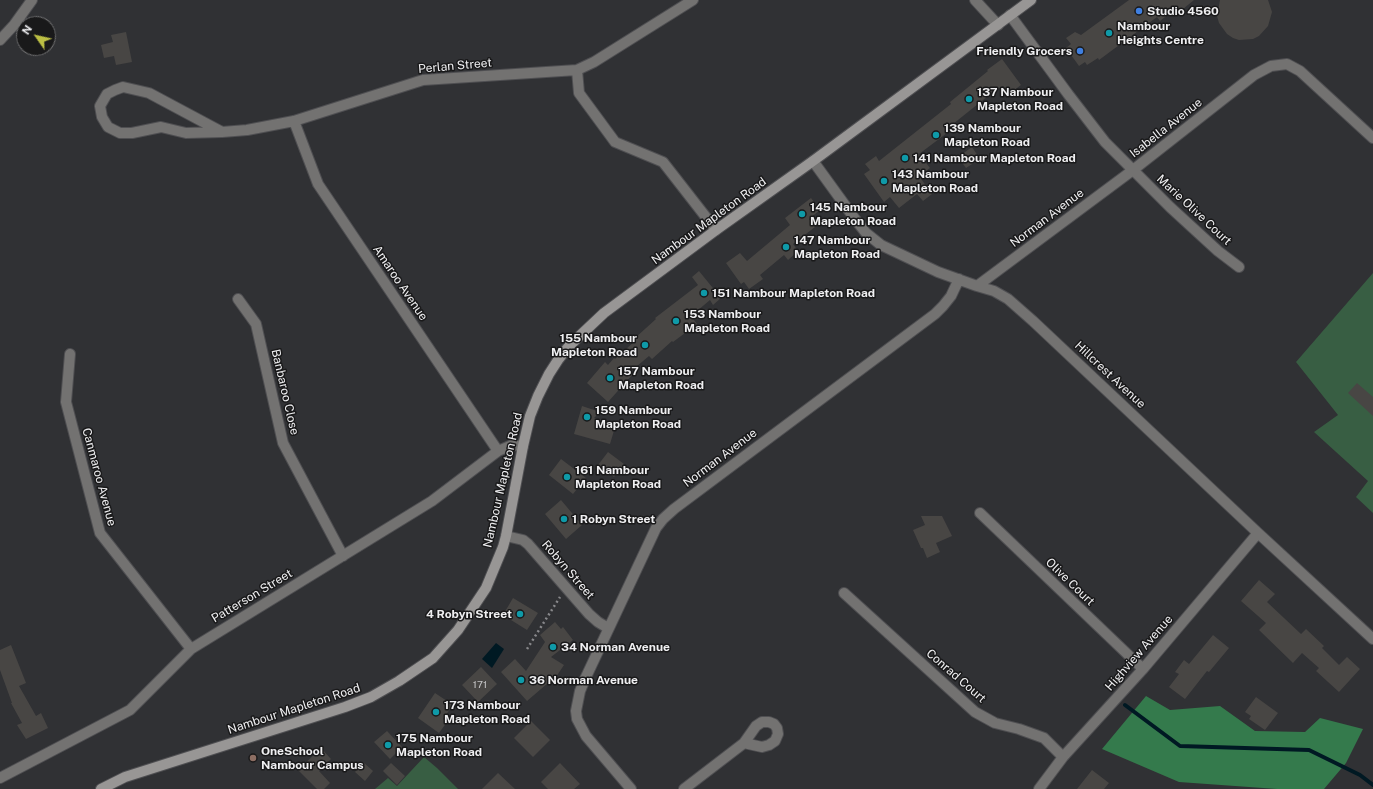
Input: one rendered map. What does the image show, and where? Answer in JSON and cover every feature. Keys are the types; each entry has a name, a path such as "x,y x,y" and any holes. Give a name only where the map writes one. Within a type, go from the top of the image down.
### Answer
{"main road":[{"name":"Nambour Mapleton Road","path":"101,789 125,777 345,707 371,697 399,681 433,658 445,646 486,588 506,536 530,416 538,396 558,360 569,346 604,313 716,230 813,162 1031,0"}],"street":[{"path":"0,40 14,25 32,0"},
{"path":"693,0 594,62 577,70 579,94 615,142 663,162 716,230"},
{"path":"975,0 998,25"},
{"name":"Isabella Avenue","path":"1010,15 1105,142 1133,170 1254,75 1271,66 1287,64 1300,71 1373,138"},
{"name":"Perlan Street","path":"222,132 149,93 123,87 107,94 100,106 102,117 108,128 120,133 132,133 161,127 186,133 222,132 247,130 294,121 423,80 577,70"},
{"name":"Amaroo Avenue","path":"294,121 318,184 498,451"},
{"name":"Hillcrest Avenue","path":"813,162 866,233 881,245 938,272 994,291 1008,299 1373,639"},
{"name":"Marie Olive Court","path":"1133,170 1218,251 1239,267"},
{"name":"Norman Avenue","path":"977,286 1133,170"},
{"name":"Norman Avenue","path":"631,789 586,736 577,719 576,710 580,691 608,628 656,528 663,518 686,499 935,314 951,296 959,279"},
{"name":"Banbaroo Close","path":"238,298 256,324 283,443 343,556"},
{"name":"Canmaroo Avenue","path":"70,354 66,402 100,533 191,649"},
{"name":"Patterson Street","path":"0,778 130,710 191,649 432,501 498,451 512,445 523,446"},
{"name":"Olive Court","path":"980,513 1143,669"},
{"name":"Highview Avenue","path":"1039,789 1064,757 1143,669 1258,533"},
{"name":"Robyn Street","path":"506,536 523,540 598,622 608,628"},
{"name":"Conrad Court","path":"844,593 974,712 995,723 1019,729 1044,738 1064,757"},
{"path":"684,789 744,744"}],"path":[{"path":"527,649 566,588"}],"green space":[{"path":"1373,273 1373,513 1356,497 1368,481 1314,432 1338,415 1296,362"},
{"path":"1146,696 1170,710 1220,706 1255,731 1305,732 1320,718 1363,729 1346,763 1324,789 1277,789 1179,782 1102,749"},
{"path":"424,757 458,789 375,789 388,778 397,786"}],"water":[{"path":"496,643 504,649 492,668 482,659"}],"building":[{"name":"Nambour Heights Centre","path":"1129,0 1194,0 1177,14 1174,10 1160,21 1157,17 1099,60 1098,58 1087,65 1085,62 1079,66 1066,48 1071,44 1066,38 1075,32 1081,35"},
{"path":"1220,0 1268,0 1272,12 1268,26 1259,36 1253,39 1239,40 1233,38 1227,34 1219,23 1217,16"},
{"path":"126,32 132,62 116,65 114,56 104,58 101,45 113,42 111,35"},
{"path":"1002,59 1021,85 1009,94 1003,86 993,92 953,124 955,127 919,154 930,168 919,176 932,194 923,201 917,194 899,208 890,197 884,202 864,174 870,170 865,164 876,156 879,161 951,104 950,102"},
{"path":"972,147 980,159 966,168 958,157"},
{"path":"811,198 820,210 809,219 815,227 793,244 798,251 788,260 784,255 760,275 763,279 749,289 744,282 741,284 726,263 740,253 747,261 790,225 785,218"},
{"path":"699,271 721,298 713,305 710,300 691,316 697,324 673,342 672,341 652,359 649,356 630,372 633,374 608,402 587,383 605,362 608,365 614,358 615,359 636,340 635,338 656,319 655,318 698,285 692,277"},
{"path":"1357,383 1373,397 1373,416 1348,393"},
{"path":"582,406 600,412 594,418 616,424 610,444 574,434"},
{"path":"608,452 624,464 614,477 598,465"},
{"name":"161 Nambour Mapleton Road","path":"561,459 586,478 573,494 549,475"},
{"name":"1 Robyn Street","path":"561,500 582,525 566,539 545,514"},
{"path":"921,516 942,516 952,536 936,543 940,552 927,558 913,530 925,525"},
{"path":"1259,580 1275,594 1267,602 1301,634 1306,629 1324,646 1322,648 1339,665 1347,657 1360,669 1339,692 1316,671 1319,668 1302,653 1293,663 1259,630 1266,623 1241,601"},
{"name":"4 Robyn Street","path":"513,598 538,613 527,630 503,615"},
{"path":"555,622 561,629 563,627 573,640 551,657 564,665 556,677 527,701 501,672 515,659 526,671 545,642 540,635"},
{"path":"1213,635 1229,648 1209,672 1207,671 1185,699 1169,687 1179,674 1175,672 1184,660 1189,664"},
{"path":"11,645 26,683 19,686 36,716 41,713 48,728 26,739 17,725 22,723 11,703 0,670 0,650"},
{"path":"481,667 497,684 478,702 462,685"},
{"name":"173 Nambour Mapleton Road","path":"435,693 453,705 443,719 447,722 439,733 418,718"},
{"path":"1256,697 1278,713 1265,730 1249,719 1251,716 1245,712"},
{"path":"531,721 550,740 533,757 514,738"},
{"name":"175 Nambour Mapleton Road","path":"387,731 402,747 390,759 374,742"},
{"path":"321,748 331,759 319,771 330,783 324,789 317,789 298,770"},
{"path":"363,762 373,771 365,781 355,772"},
{"path":"391,763 405,776 397,785 383,771"},
{"path":"560,763 580,784 574,789 548,789 541,782"},
{"path":"1092,770 1109,783 1104,789 1077,789"},
{"path":"498,773 515,789 482,789"}],"waterway":[{"path":"1125,705 1180,746 1309,750 1360,775 1373,785"}],"place":[{"name":"Studio 4560","path":"1139,11"},
{"name":"Nambour Heights Centre","path":"1109,33"},
{"name":"Friendly Grocers","path":"1080,51"},
{"name":"137 Nambour Mapleton Road","path":"969,99"},
{"name":"139 Nambour Mapleton Road","path":"936,135"},
{"name":"141 Nambour Mapleton Road","path":"905,158"},
{"name":"143 Nambour Mapleton Road","path":"884,181"},
{"name":"145 Nambour Mapleton Road","path":"802,214"},
{"name":"147 Nambour Mapleton Road","path":"786,247"},
{"name":"151 Nambour Mapleton Road","path":"704,293"},
{"name":"153 Nambour Mapleton Road","path":"676,321"},
{"name":"155 Nambour Mapleton Road","path":"645,345"},
{"name":"157 Nambour Mapleton Road","path":"610,378"},
{"name":"159 Nambour Mapleton Road","path":"587,417"},
{"name":"161 Nambour Mapleton Road","path":"567,477"},
{"name":"1 Robyn Street","path":"564,519"},
{"name":"4 Robyn Street","path":"520,614"},
{"name":"34 Norman Avenue","path":"553,647"},
{"name":"36 Norman Avenue","path":"521,680"},
{"name":"173 Nambour Mapleton Road","path":"436,712"},
{"name":"175 Nambour Mapleton Road","path":"388,745"},
{"name":"OneSchool Nambour Campus","path":"253,758"}]}
